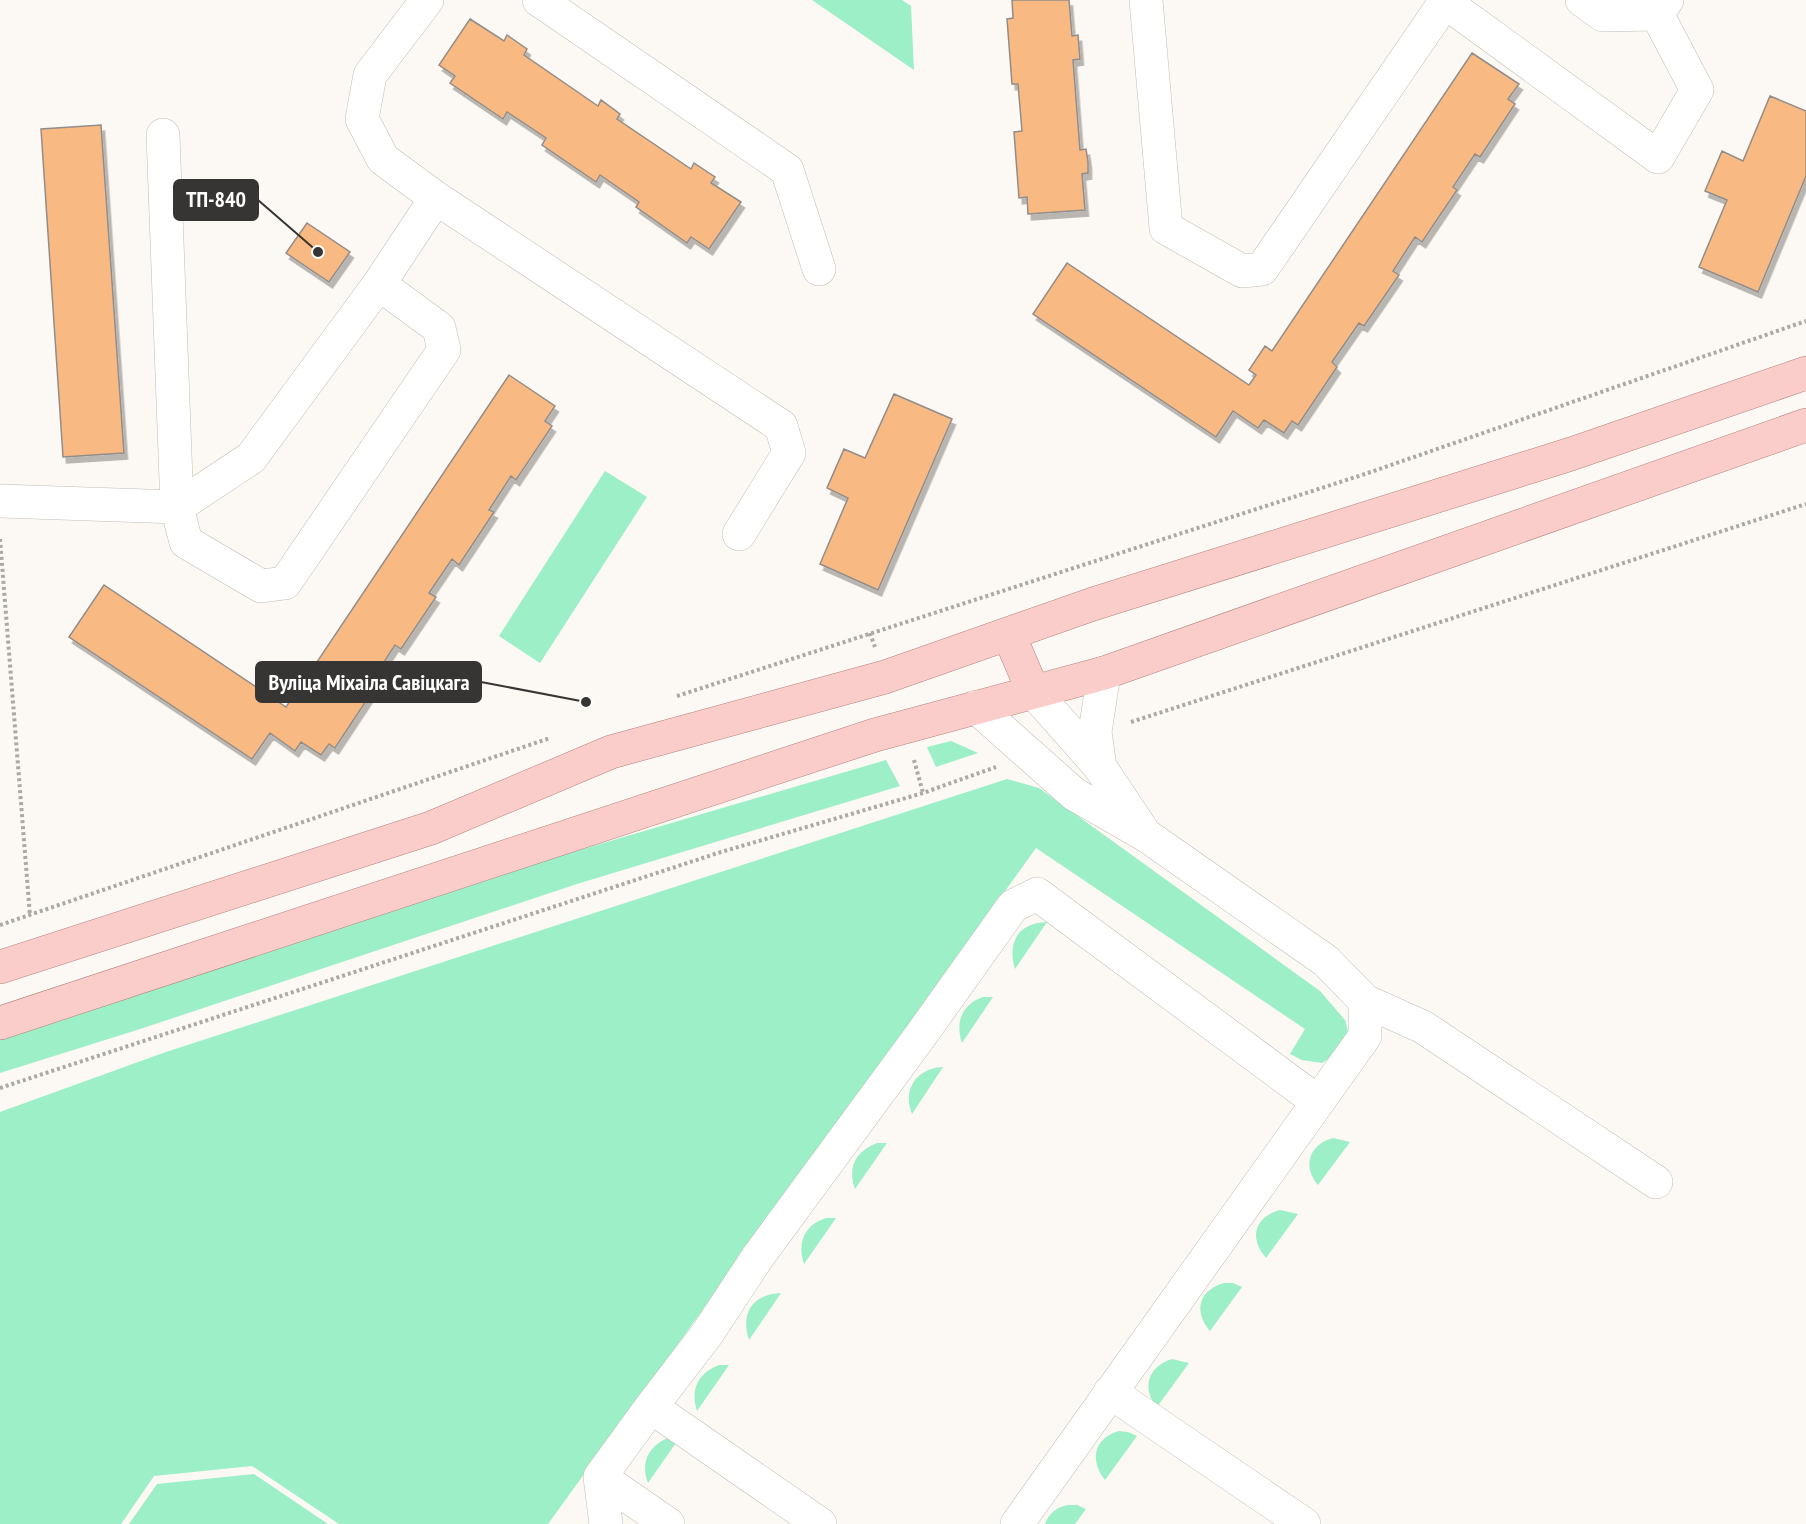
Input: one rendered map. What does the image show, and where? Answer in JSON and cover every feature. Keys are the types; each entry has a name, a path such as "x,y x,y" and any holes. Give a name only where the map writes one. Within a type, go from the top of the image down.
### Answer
{"main road":[{"path":"0,967 431,828 611,752 885,677 1093,604 1571,454 1806,373"},
{"path":"0,1023 875,735 1104,673 1806,425"},
{"path":"1009,635 1033,691"}],"lane":[{"path":"427,0 370,75 362,118 382,159 435,198 780,426 789,453 739,534"},
{"path":"538,0 787,171 819,269"},
{"path":"1146,0 1166,228 1242,271 1262,269 1445,2 1658,156 1697,90 1662,7 1603,15 1582,0"},
{"path":"163,135 177,507 186,542 261,586 285,583 444,350 439,328 379,284"},
{"path":"0,501 177,507 251,458 379,284 435,198"},
{"path":"1100,767 1095,732 1104,673"},
{"path":"1030,755 1033,691"},
{"path":"1033,691 1100,767 1146,836"},
{"path":"976,707 1074,794 1146,836 1326,961 1365,1001 1424,1027 1656,1182"},
{"path":"606,1524 600,1477 706,1334 757,1258 1013,906 1037,894 1318,1102"},
{"path":"1017,1524 1365,1036 1365,1001"},
{"path":"1110,1392 1304,1524"},
{"path":"651,1407 820,1524"},
{"path":"600,1477 668,1524"}],"path":[{"path":"666,700 1365,474 1806,321"},
{"path":"1095,732 1806,504"},
{"path":"0,539 30,916"},
{"path":"870,633 877,651"},
{"path":"0,925 553,737"},
{"path":"912,754 923,793"},
{"path":"0,1088 710,856 923,793 1030,755"}],"green space":[{"path":"812,0 902,0 911,6 914,70"},
{"path":"605,471 647,497 540,663 499,636"},
{"path":"951,741 978,753 936,767 927,747"},
{"path":"886,760 900,786 577,884 0,1073 0,1038 566,854"},
{"path":"1007,779 1039,788 1320,991 1345,1020 1349,1035 1339,1052 1322,1063 1302,1060 1290,1054 1305,1029 1036,848 548,1524 339,1524 252,1466 154,1476 121,1524 0,1524 0,1112 163,1053"},
{"path":"1047,922 1015,969 1013,950 1017,936 1029,926"},
{"path":"983,997 993,997 962,1043 959,1028 962,1015 970,1004"},
{"path":"943,1067 912,1114 909,1096 914,1081 926,1071"},
{"path":"1333,1138 1350,1142 1318,1185 1310,1171 1310,1157 1318,1145"},
{"path":"877,1143 887,1143 855,1189 852,1174 855,1161 864,1150"},
{"path":"1280,1210 1298,1214 1266,1258 1257,1243 1257,1229 1264,1218"},
{"path":"826,1218 836,1218 804,1264 801,1249 804,1236 812,1225"},
{"path":"1224,1283 1233,1283 1242,1287 1210,1331 1202,1316 1201,1302 1209,1291"},
{"path":"781,1293 749,1340 746,1321 751,1307 763,1297"},
{"path":"1172,1359 1189,1363 1157,1407 1149,1393 1150,1379 1157,1367"},
{"path":"719,1365 729,1365 697,1411 695,1389 706,1372"},
{"path":"1119,1431 1137,1436 1105,1480 1097,1465 1099,1444 1111,1434"},
{"path":"680,1437 648,1483 645,1468 648,1455 663,1440"},
{"path":"254,1474 328,1524 129,1524 157,1484"},
{"path":"1068,1505 1077,1505 1086,1509 1075,1524 1045,1524 1054,1511"}],"building":[{"path":"1012,0 1069,0 1072,36 1078,35 1080,59 1073,60 1080,150 1086,149 1088,162 1088,173 1082,174 1085,210 1028,214 1027,197 1019,198 1014,132 1022,131 1018,84 1012,84 1007,19 1013,18"},
{"path":"470,19 504,41 507,35 527,49 524,55 598,106 601,100 620,114 617,119 691,169 694,163 715,177 711,183 741,202 709,249 691,237 687,243 636,207 639,202 600,175 596,182 542,145 546,138 507,112 503,119 450,83 455,76 439,65"},
{"path":"1472,53 1519,84 1508,99 1515,104 1480,157 1475,154 1453,187 1457,190 1422,242 1415,237 1393,271 1399,275 1364,326 1359,323 1332,362 1337,367 1298,425 1292,421 1284,433 1264,420 1258,428 1233,411 1216,437 1033,314 1067,263 1249,385 1256,375 1249,370 1265,346 1272,351"},
{"path":"1770,96 1806,111 1806,176 1758,292 1699,267 1727,200 1705,191 1722,151 1743,161"},
{"path":"101,125 124,453 63,457 41,129"},
{"path":"307,223 350,252 329,282 286,253"},
{"path":"509,375 555,406 545,421 552,426 516,480 511,476 489,510 494,512 459,565 452,559 429,593 436,597 401,649 395,645 369,685 374,689 335,748 329,744 321,755 301,742 295,751 270,733 252,759 69,637 104,585 286,707 293,697 286,692 302,668 309,674"},
{"path":"894,394 952,419 878,590 820,564 848,498 827,488 844,449 865,458"}],"place":[{"name":"ТП-840","path":"318,252"},
{"name":"Вуліца Міхаіла Савіцкага","path":"586,702"}]}
